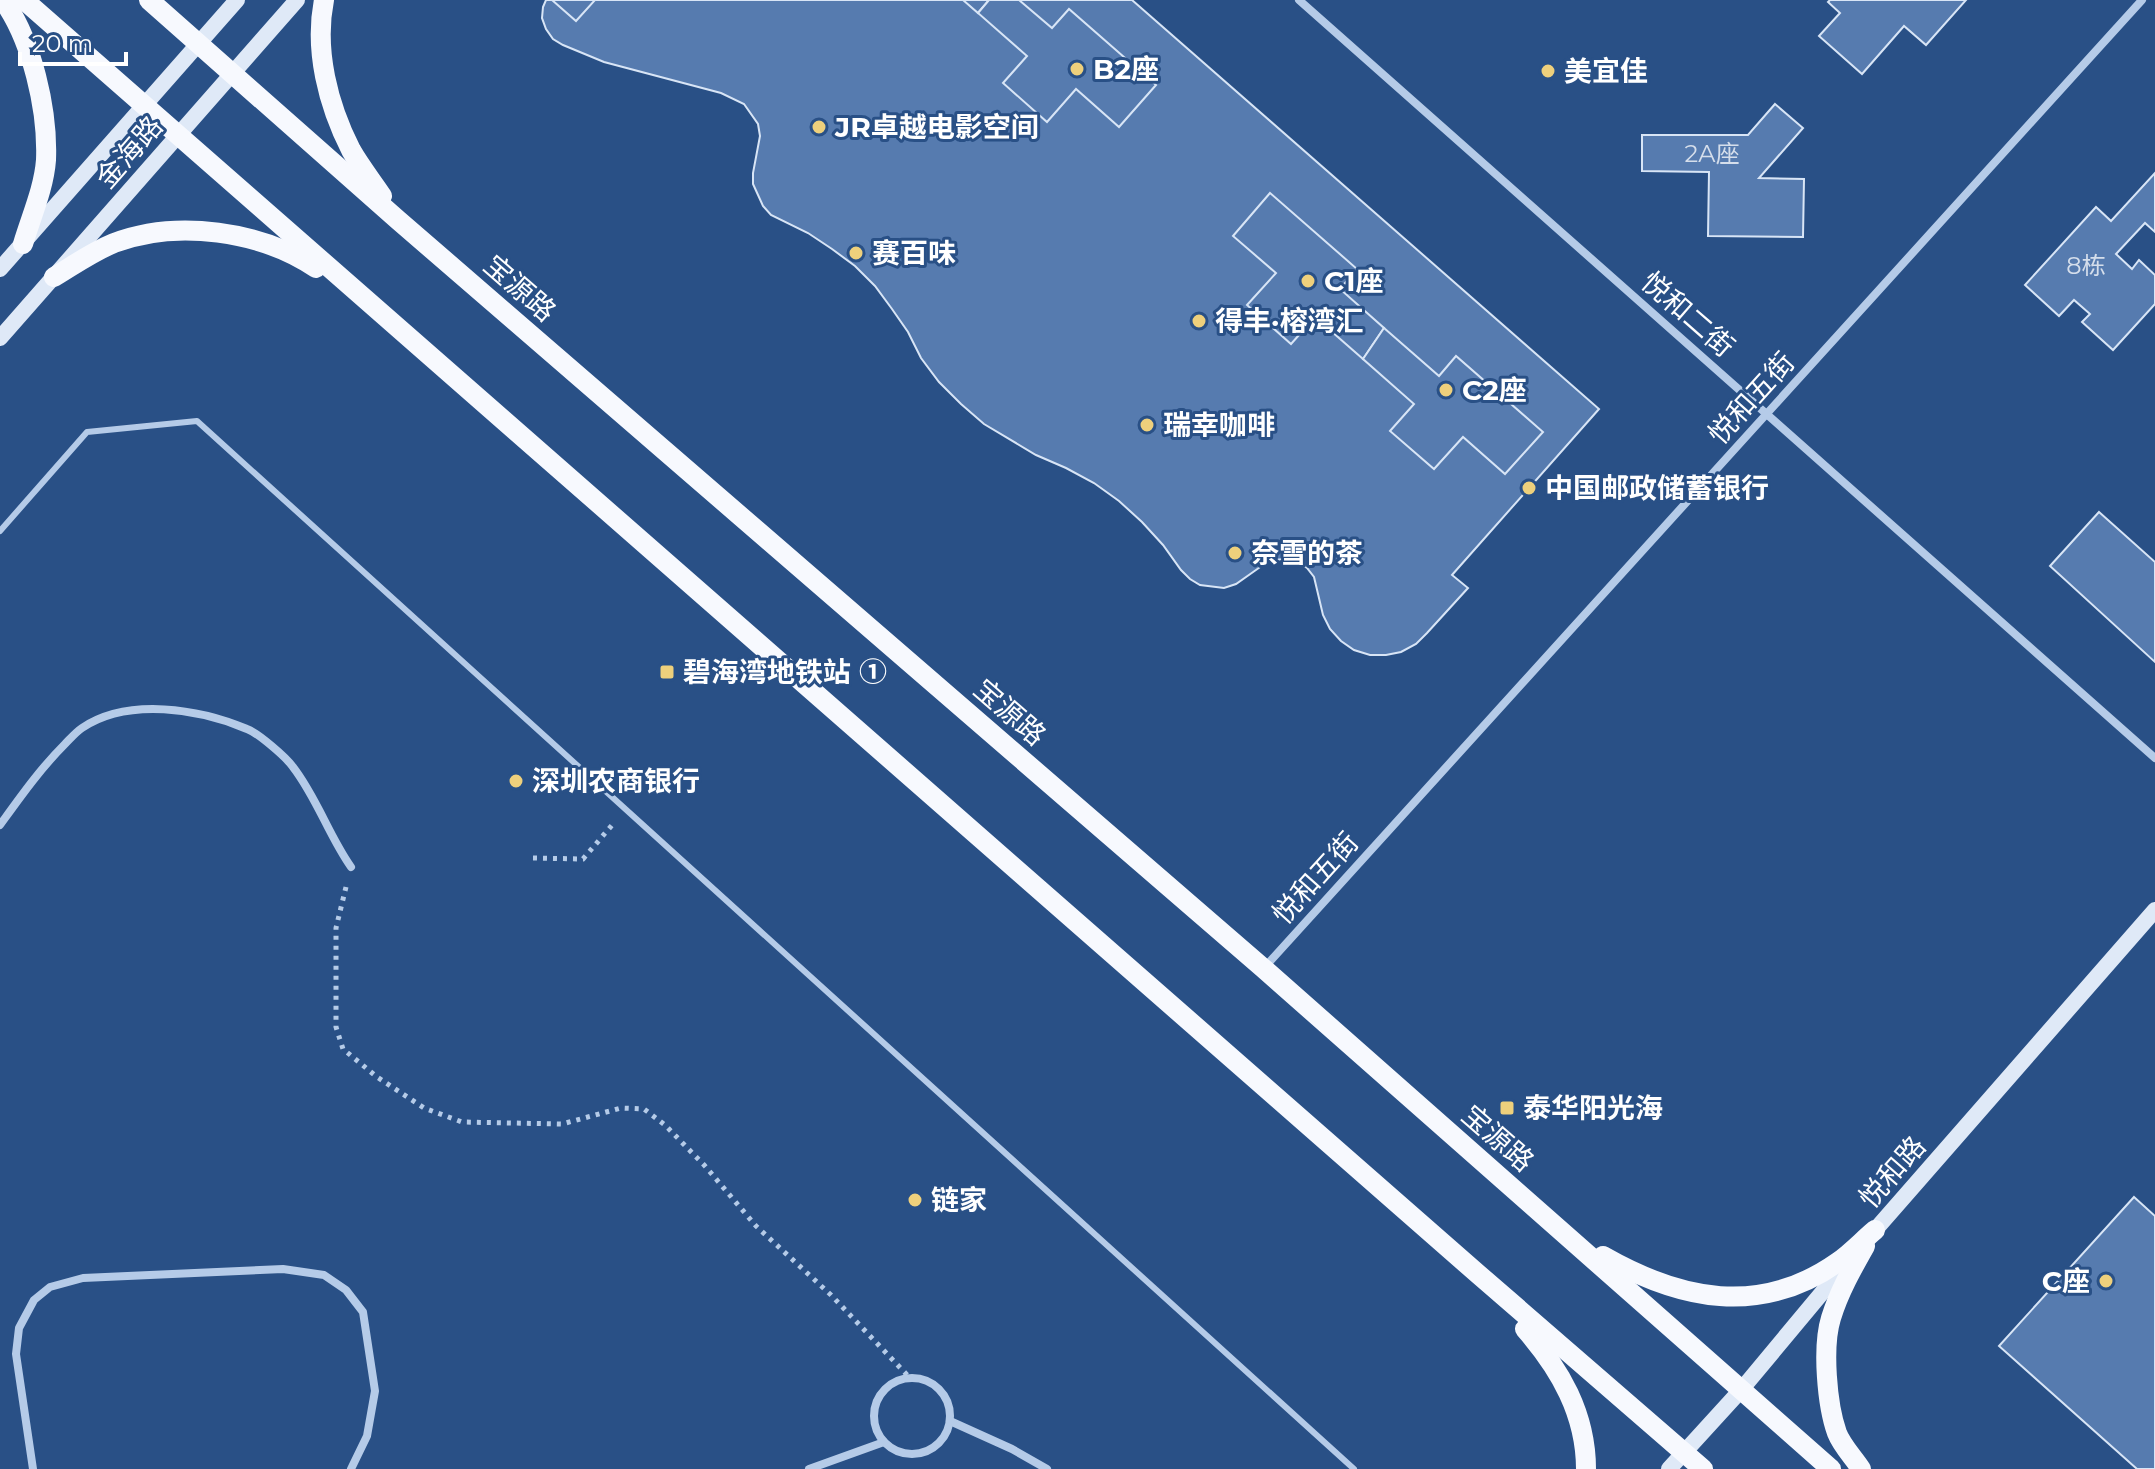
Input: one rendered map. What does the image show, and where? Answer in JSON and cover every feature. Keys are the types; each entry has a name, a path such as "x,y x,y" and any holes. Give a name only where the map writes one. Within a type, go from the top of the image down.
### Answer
{"main road":[{"path":"3,0 26,46 44,124 46,161 23,244"},
{"path":"24,0 1703,1469"},
{"name":"宝源路","path":"149,0 398,220 1263,968 1831,1469"},
{"path":"324,0 320,41 328,88 338,121 352,152 398,220"},
{"path":"54,277 89,254 117,242 159,233 198,230 248,237 301,257 371,305"},
{"path":"1565,1234 1634,1274 1679,1291 1723,1297 1764,1295 1799,1283 1837,1262 1875,1230"},
{"path":"1861,1469 1838,1436 1828,1400 1827,1352 1830,1321 1846,1278 1875,1230"},
{"path":"1478,1274 1539,1345 1567,1388 1582,1424 1586,1469"}],"street":[{"name":"金海路","path":"0,269 237,0"},
{"name":"金海路","path":"0,338 297,0"},
{"name":"悦和二街","path":"1299,0 2155,758"},
{"name":"悦和五街","path":"1263,968 2142,0"},
{"path":"0,825 44,764 82,728 113,714 151,709 194,712 250,730 292,765 322,813 336,846 351,867"},
{"name":"悦和路","path":"1669,1469 1741,1390 1875,1230 2155,910"},
{"path":"33,1469 16,1354 19,1328 34,1300 50,1287 83,1278 283,1269 324,1275 346,1290 363,1312 375,1391 367,1436 351,1469"},
{"path":"910,1378 933,1384 945,1396 950,1421 946,1434 936,1446 907,1454 884,1442 874,1417 877,1403 891,1384 910,1378"},
{"path":"950,1421 1012,1449 1047,1469"},
{"path":"809,1469 884,1442"}],"lane":[{"path":"0,531 87,432 197,421 1354,1469"}],"path":[{"path":"533,858 583,859 625,810"},
{"path":"351,867 336,928 336,1027 343,1049 377,1077 424,1108 462,1122 562,1124 621,1108 644,1109 665,1125 756,1226 831,1295 910,1378"}],"building":[{"name":"得丰·榕湾汇","path":"546,0 1132,0 1599,409 1452,575 1468,588 1416,644 1386,655 1370,655 1354,650 1330,629 1323,615 1314,577 1307,568 1285,559 1274,560 1236,584 1224,588 1200,585 1181,570 1163,545 1119,501 1094,483 1036,455 984,424 939,382 892,309 855,266 808,233 771,215 763,206 753,184 760,136 758,124 744,104 721,93 604,62 563,45 553,39 546,29 542,18"},
{"path":"552,0 595,0 576,21"},
{"path":"963,0 989,0 978,13"},
{"name":"B2座","path":"989,0 1019,0 1052,28 1069,9 1156,85 1119,127 1076,89 1047,122 1003,83 1027,56 978,13"},
{"path":"1966,0 1926,45 1904,26 1862,74 1819,36 1840,13 1828,2"},
{"path":"1775,104 1803,128 1759,178 1804,179 1803,237 1708,236 1709,172 1642,171 1642,135 1748,135"},
{"path":"2155,173 2155,232 2145,223 2116,254 2132,269 2139,260 2155,275 2155,304 2113,350 2082,322 2090,314 2074,300 2059,316 2025,285 2096,207 2111,221"},
{"name":"C1座","path":"1270,193 1357,269 1340,289 1384,328 1363,359 1315,317 1291,344 1247,305 1276,273 1233,236"},
{"name":"C2座","path":"1384,328 1439,376 1456,356 1543,432 1505,474 1463,437 1434,469 1390,431 1414,404 1363,359"},
{"path":"2099,512 2155,562 2155,662 2050,566"},
{"name":"C座","path":"2134,1197 2155,1216 2155,1469 2137,1469 1999,1346"}],"place":[{"name":"B2座","path":"1077,69"},
{"name":"美宜佳","path":"1548,71"},
{"name":"JR卓越电影空间","path":"819,127"},
{"name":"赛百味","path":"856,253"},
{"name":"C1座","path":"1308,281"},
{"name":"得丰·榕湾汇","path":"1199,321"},
{"name":"C2座","path":"1446,390"},
{"name":"瑞幸咖啡","path":"1147,425"},
{"name":"中国邮政储蓄银行","path":"1529,488"},
{"name":"奈雪的茶","path":"1235,553"},
{"name":"碧海湾地铁站 ①","path":"667,672"},
{"name":"深圳农商银行","path":"516,781"},
{"name":"泰华阳光海","path":"1507,1108"},
{"name":"链家","path":"915,1200"},
{"name":"C座","path":"2106,1281"}]}
